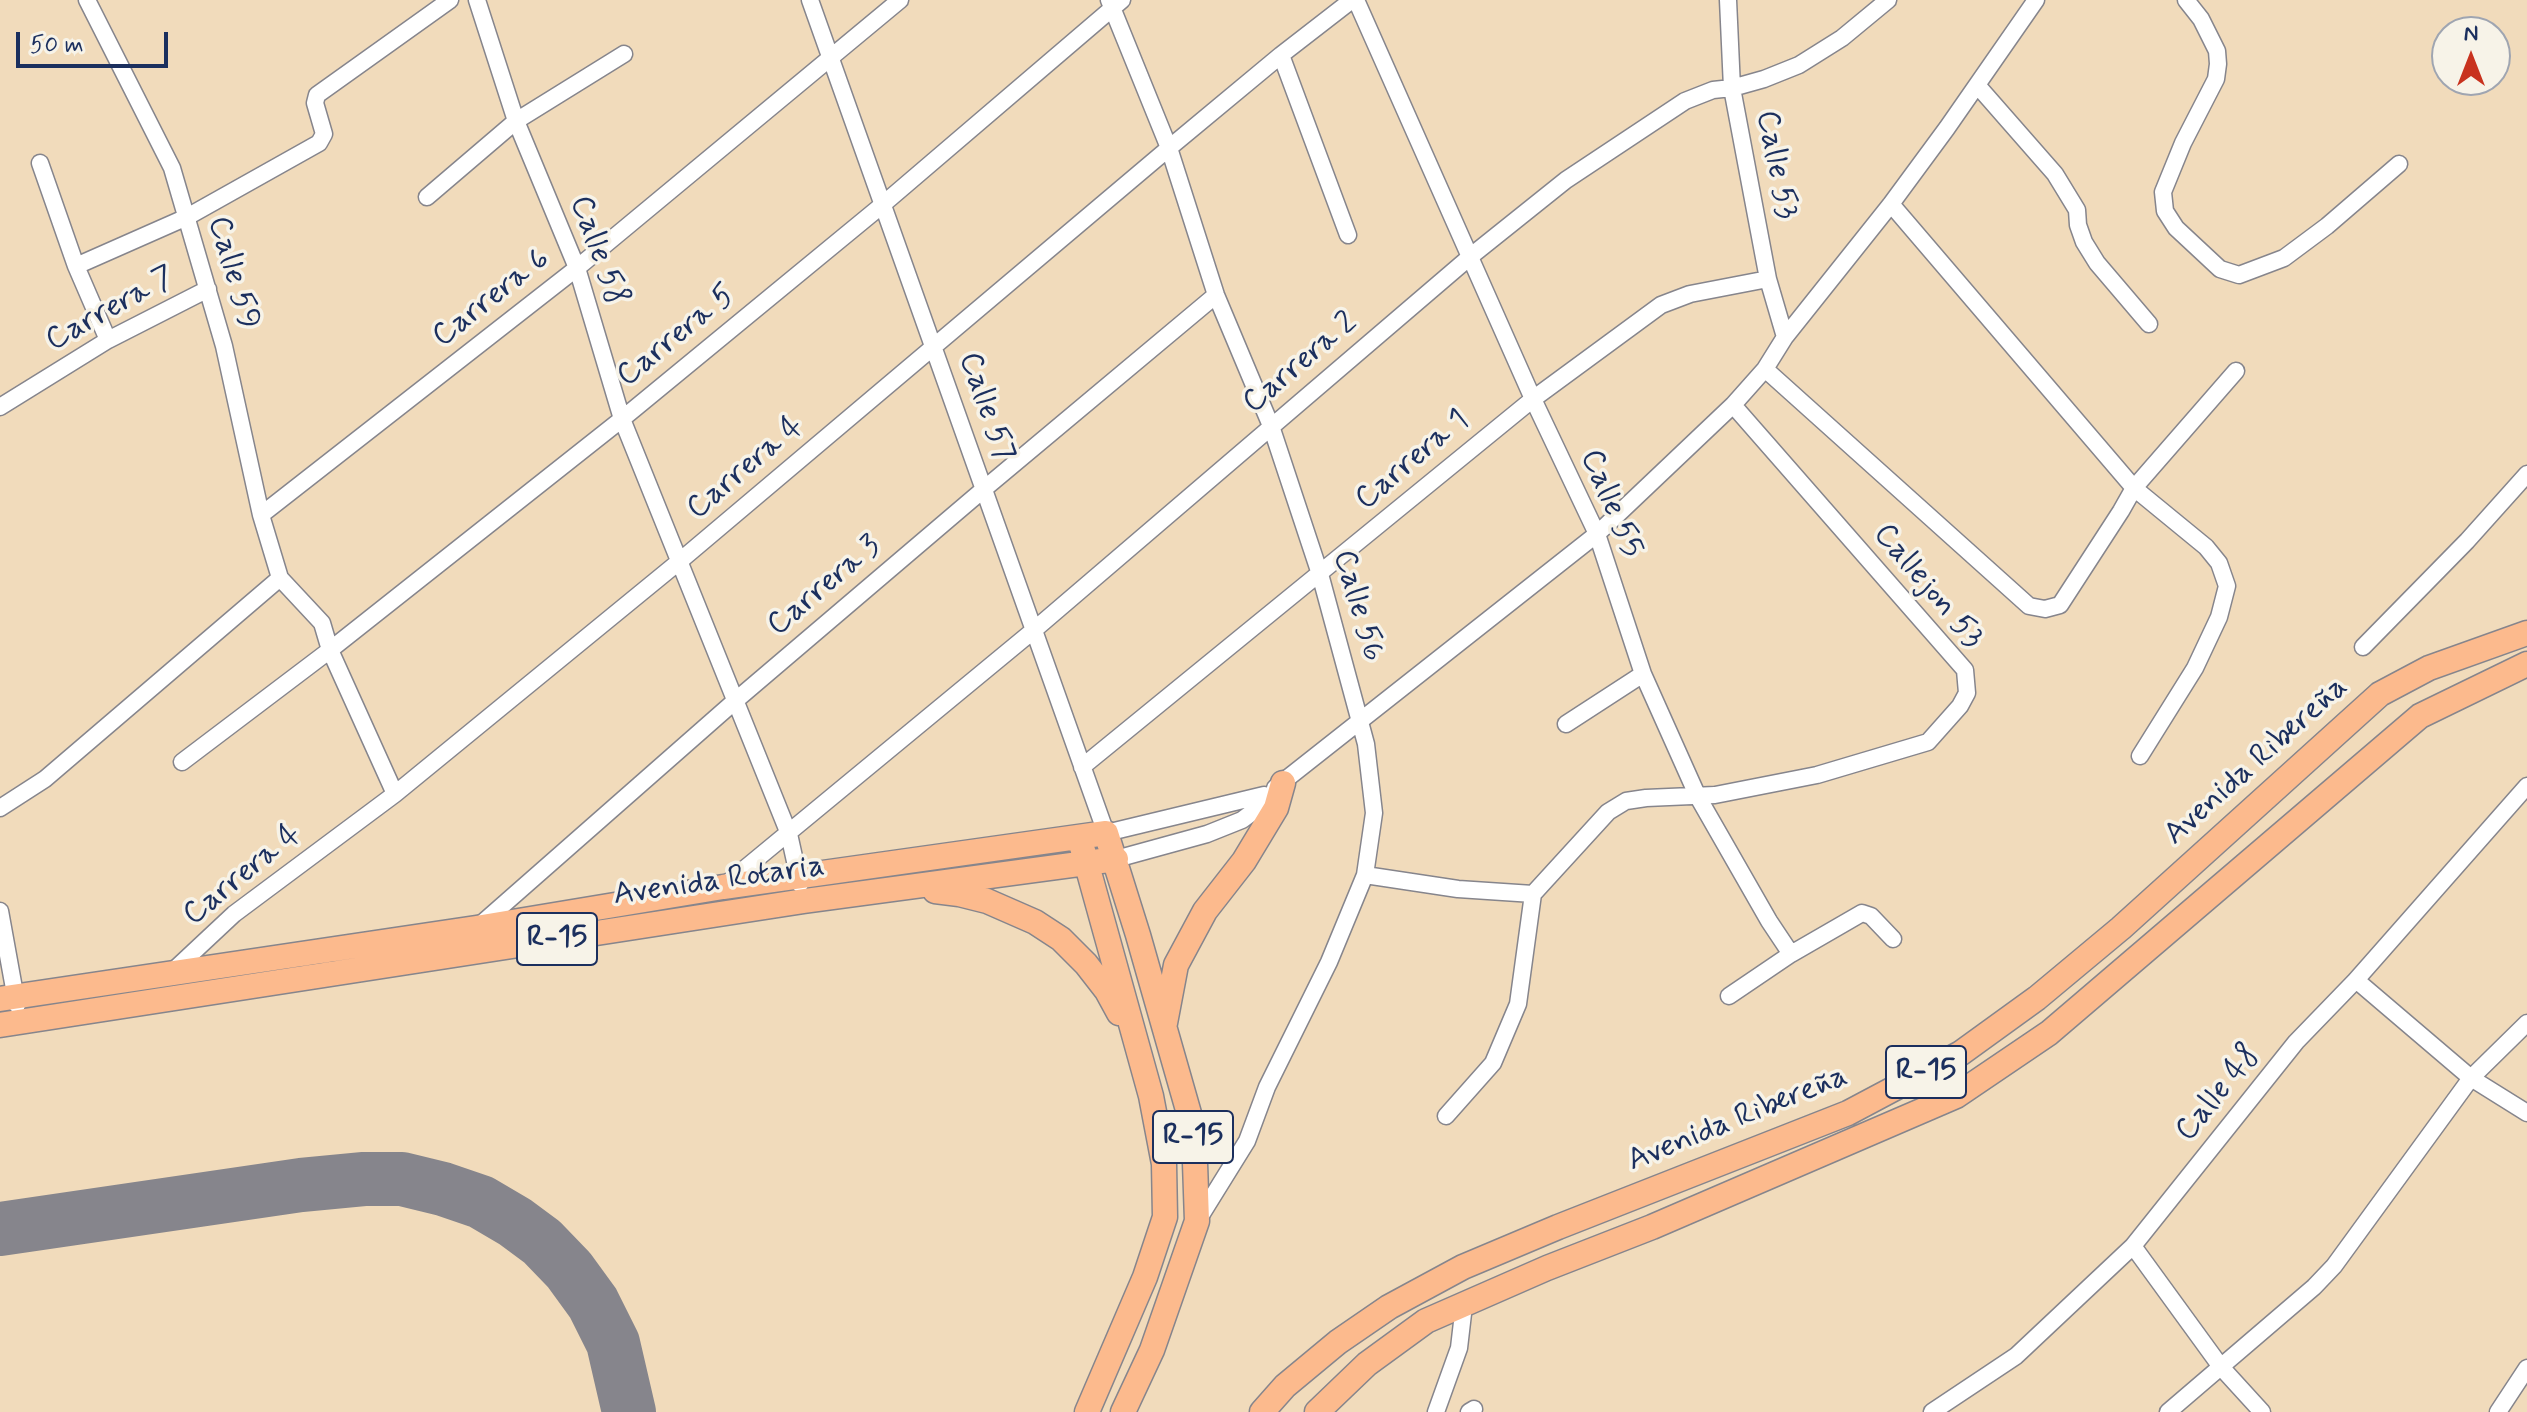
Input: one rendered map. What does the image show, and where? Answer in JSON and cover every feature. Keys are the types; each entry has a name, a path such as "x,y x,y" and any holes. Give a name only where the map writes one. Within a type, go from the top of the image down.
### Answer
{"main road":[{"name":"Avenida Ribereña","path":"1262,1412 1285,1386 1338,1342 1389,1307 1463,1267 1848,1113 1961,1053 2037,998 2121,928 2380,694 2429,668 2527,633"},
{"name":"Avenida Ribereña","path":"1317,1412 1367,1364 1426,1321 1956,1096 2049,1033 2420,716 2527,664"},
{"path":"1164,1029 1176,965 1205,911 1244,861 1276,808 1274,789"},
{"name":"Avenida Rotaria","path":"8,998 476,928 723,887 1106,833"},
{"name":"R-15","path":"1106,833 1190,1117 1197,1221 1152,1350 1123,1412"},
{"name":"R-15","path":"1079,837 1151,1096 1164,1164 1165,1217 1145,1277 1087,1412"},
{"name":"Avenida Rotaria","path":"9,1024 804,901 1116,859"},
{"path":"892,889 959,894 1003,907 1035,922 1061,939 1086,964 1107,991 1139,1049"}],"street":[{"name":"Calle 59","path":"87,0 172,168 224,346 261,515 280,578"},
{"name":"Carrera 7","path":"187,217 322,142 324,134 315,103 317,95 450,0"},
{"name":"Calle 58","path":"477,0 516,121 577,268 622,419 789,834 804,901"},
{"name":"Calle 57","path":"810,0 1106,833"},
{"name":"Carrera 6","path":"261,515 577,268 900,0"},
{"name":"Carrera 4","path":"170,973 234,914 395,794 681,560 1169,148 1281,55 1354,0"},
{"name":"Calle 55","path":"1354,0 1597,534 1643,674 1698,797 1791,954"},
{"name":"Calle 53","path":"1728,0 1732,88 1768,279 1785,337"},
{"name":"Carrera 2","path":"723,887 1034,630 1471,256 1566,180 1685,101 1799,65 1842,38 1888,0"},
{"path":"1116,859 1207,834 1242,820 1274,789 1597,534 1733,405 1765,369 1785,337 1891,204 2036,0"},
{"path":"2186,0 2207,29 2217,51 2218,64 2216,79 2183,143 2163,192 2165,211 2176,228 2220,269 2239,275 2284,258 2327,226 2399,164"},
{"name":"Calle 56","path":"1114,3 1169,148 1216,295 1271,426 1320,574 1361,720 1374,813 1365,875 1329,962 1267,1087 1247,1141 1197,1221"},
{"name":"Carrera 5","path":"182,762 330,650 622,419 881,206 1114,3"},
{"path":"427,197 516,121 624,54"},
{"path":"1281,55 1348,235"},
{"path":"1977,85 2055,174 2077,210 2084,242 2097,263 2149,324"},
{"path":"40,163 76,266 108,340"},
{"path":"1891,204 2134,488 2206,547 2219,563 2227,586 2219,617 2195,668 2140,756"},
{"path":"76,266 187,217"},
{"name":"Carrera 1","path":"1082,767 1533,399 1661,305 1701,292 1768,279"},
{"name":"Carrera 7","path":"0,407 108,340 208,289"},
{"name":"Carrera 3","path":"476,928 735,701 1216,295"},
{"path":"1765,369 2029,606 2045,609 2060,605 2134,488 2236,371"},
{"name":"Callejon 53","path":"1533,894 1608,812 1626,801 1698,797 1817,775 1928,742 1960,706 1967,693 1965,670 1733,405"},
{"path":"2363,647 2467,541 2527,474"},
{"path":"0,808 45,779 280,578 322,623 330,650 395,794"},
{"path":"1566,724 1643,674"},
{"name":"Calle 48","path":"1944,1409 2016,1356 2133,1246 2296,1042 2356,980 2527,786"},
{"path":"1106,833 1274,789"},
{"path":"1365,875 1458,889 1533,894 1518,1004 1493,1063 1446,1116"},
{"path":"0,911 9,1024"},
{"path":"1729,996 1791,954 1862,913 1871,916 1893,939"},
{"path":"2356,980 2471,1078 2527,1113"},
{"path":"2168,1412 2314,1287 2334,1266 2471,1078 2527,1023"},
{"path":"2133,1246 2221,1367 2262,1412"},
{"path":"1436,1412 1459,1348 1464,1305"},
{"path":"2498,1412 2527,1368"}],"taxiway":[{"path":"0,1229 301,1185 364,1179 402,1179 443,1189 481,1202 515,1222 542,1242 569,1270 593,1303 613,1343 629,1412"}]}
